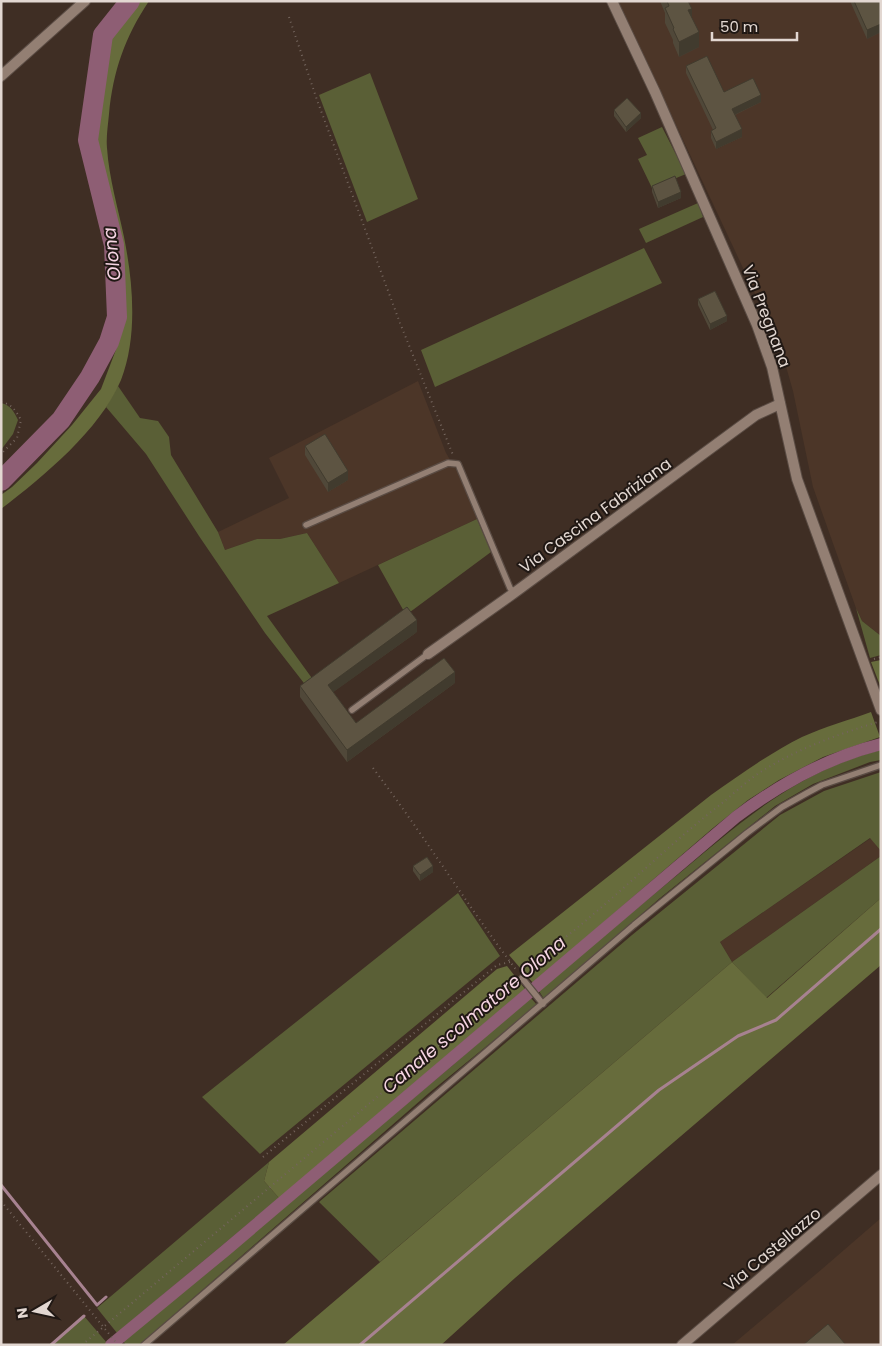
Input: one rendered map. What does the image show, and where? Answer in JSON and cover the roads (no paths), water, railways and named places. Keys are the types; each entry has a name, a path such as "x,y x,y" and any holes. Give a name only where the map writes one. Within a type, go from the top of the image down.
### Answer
{"street":[{"path":"1,76 85,1"},
{"name":"Via Pregnana","path":"612,1 655,92 758,325 772,367 798,479 881,710"},
{"name":"Via Cascina Fabriziana","path":"428,654 756,415 780,404"},
{"name":"Via Castellazzo","path":"682,1345 881,1175"}],"lane":[{"path":"306,525 448,463 458,464 510,588 514,593"},
{"path":"352,710 428,654"},
{"path":"144,1345 634,925 782,807 822,785 881,765"},
{"path":"522,978 543,1003"}],"waterway":[{"name":"Olona","path":"1,481 61,420 90,377 109,342 117,317 114,245 88,140 103,35 130,1"},
{"name":"Canale scolmatore Olona","path":"111,1345 226,1250 736,817 805,773 842,756 881,744"},
{"path":"360,1345 659,1090 738,1036 776,1020 881,929"},
{"path":"1,1185 97,1305 106,1297"},
{"path":"51,1345 84,1316"}]}
